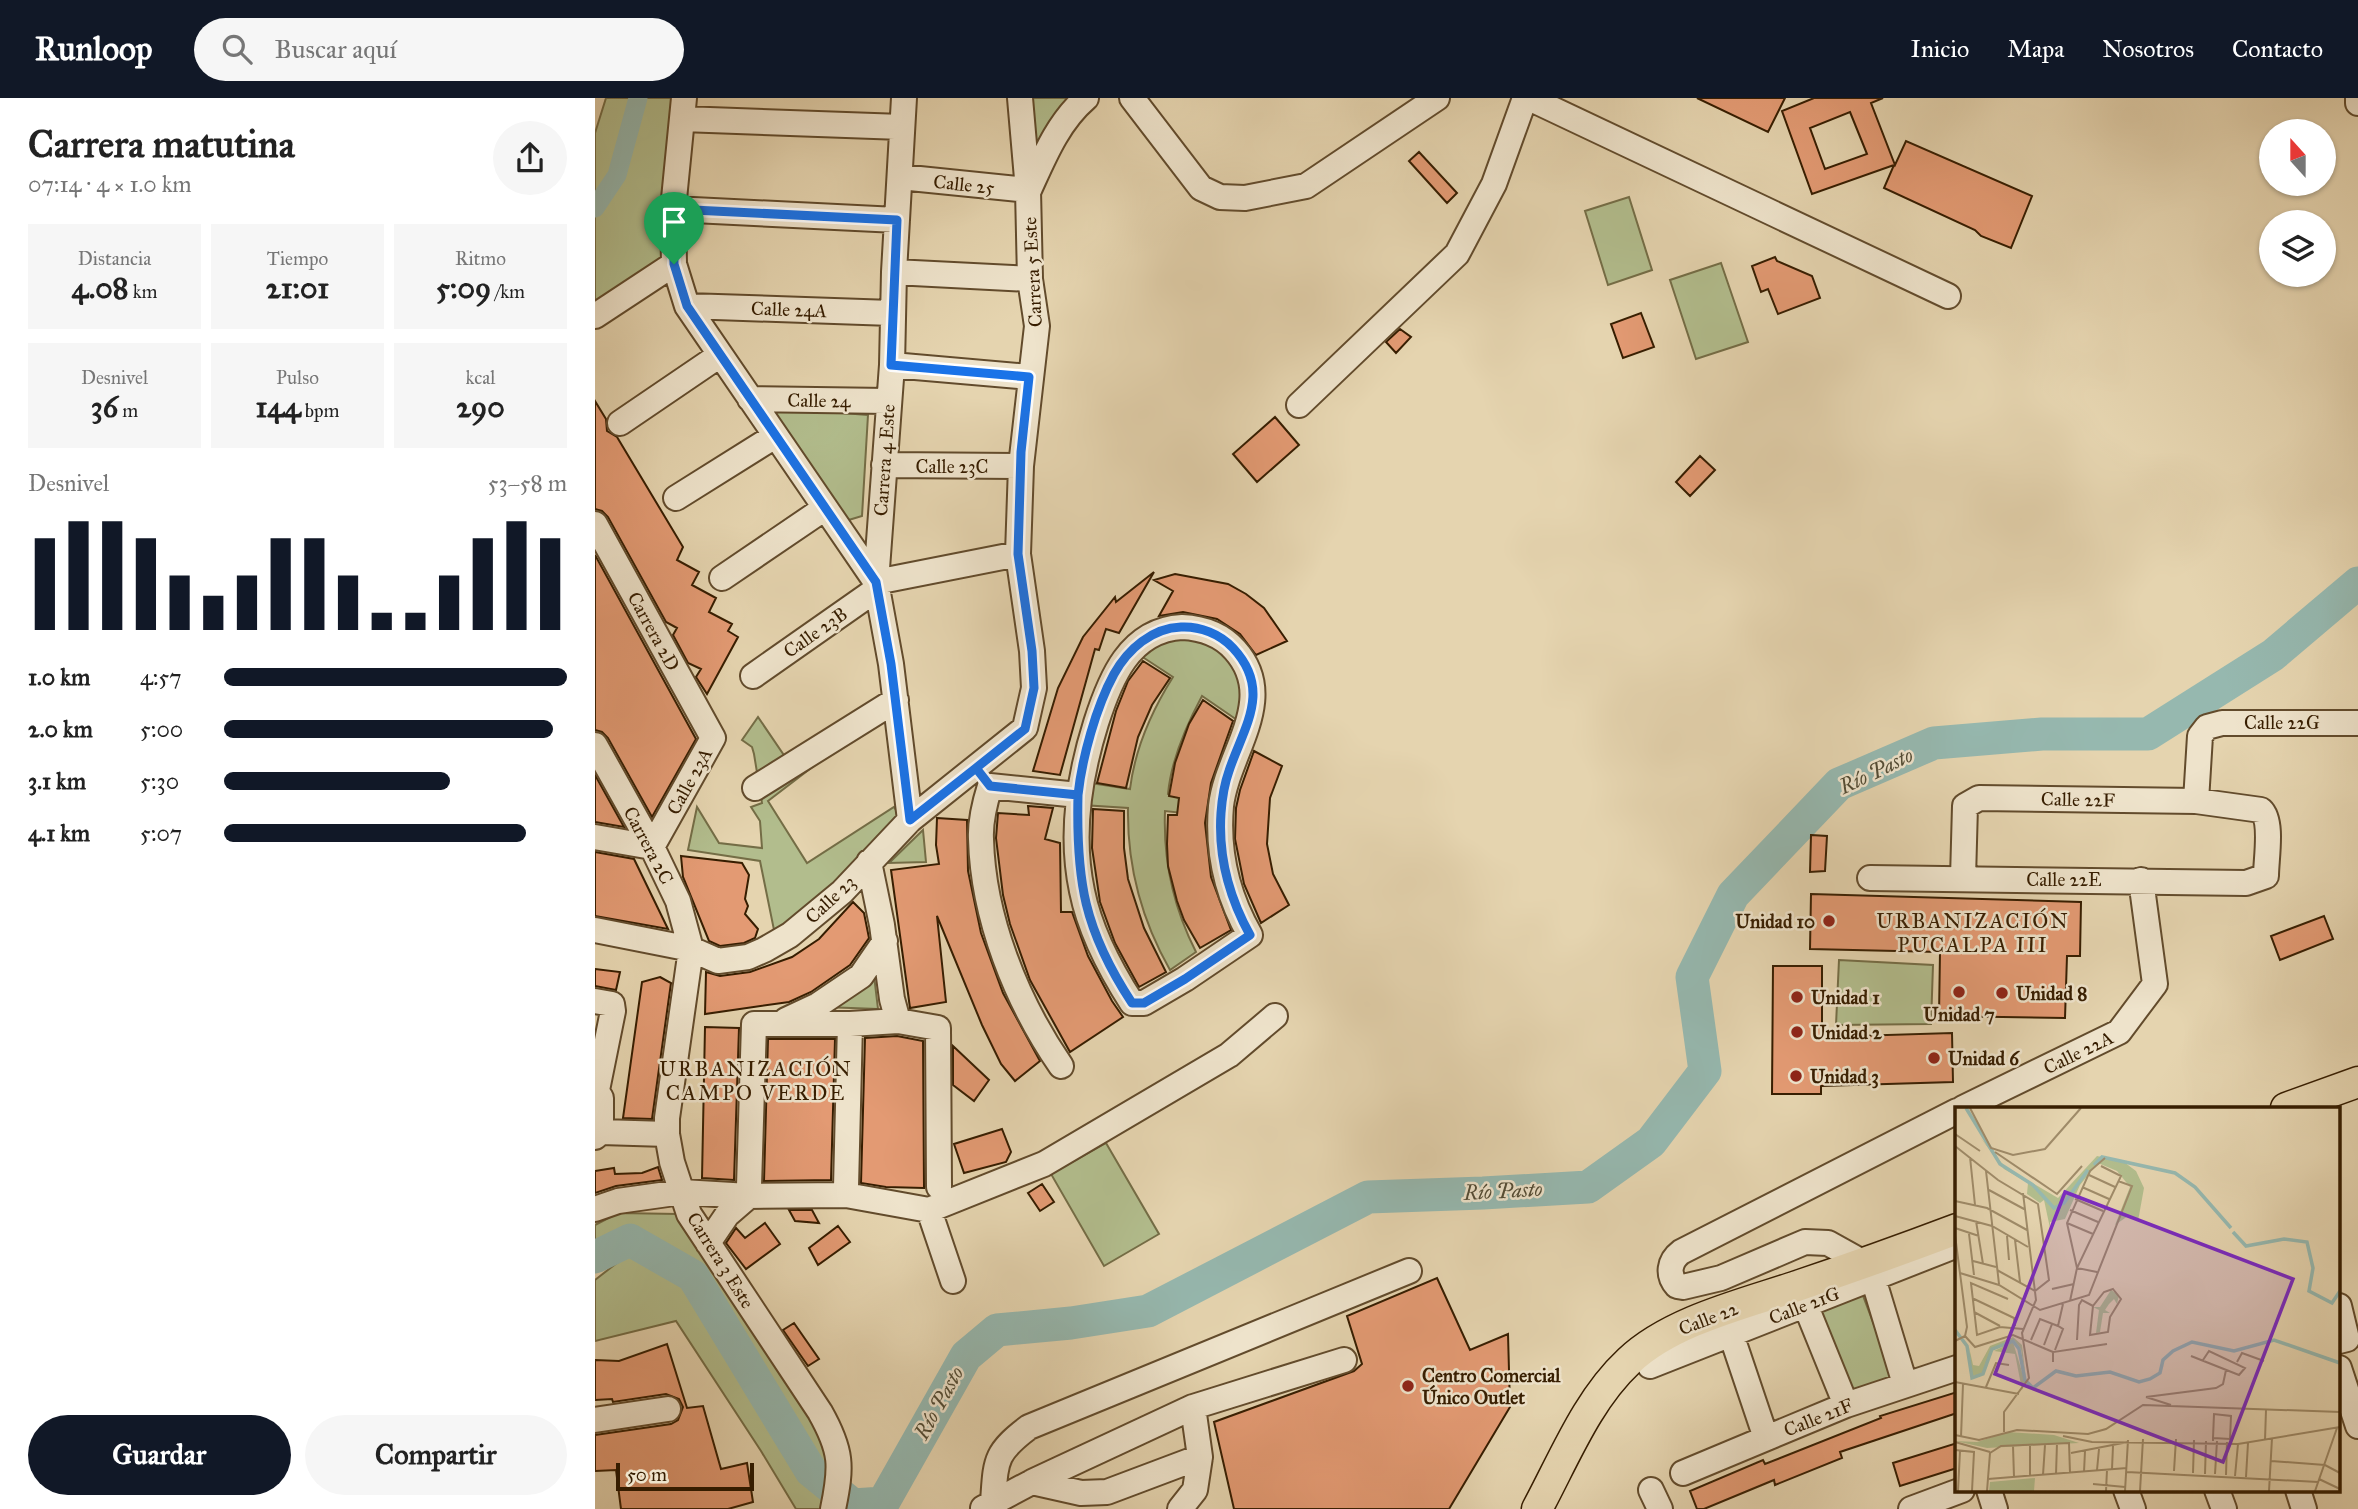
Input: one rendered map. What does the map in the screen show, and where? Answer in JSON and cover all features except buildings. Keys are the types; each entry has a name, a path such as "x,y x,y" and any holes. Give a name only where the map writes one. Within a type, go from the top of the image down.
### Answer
{"main road":[{"path":"2289,1107 2358,1082"},
{"name":"Calle 22","path":"1537,1509 1595,1402 1627,1363 1645,1346 1724,1311 1955,1247"}],"street":[{"name":"Carrera 4 Este","path":"904,98 891,365 876,585 895,700 910,820"},
{"name":"Carrera 5 Este","path":"1020,98 1028,190 1030,279 1037,326 1029,377 1021,466 1018,554 1033,663 1034,688 1025,729"},
{"name":"Carrera 5 Este","path":"1028,190 1056,134 1073,109 1086,98"},
{"path":"1132,98 1201,188 1220,197 1245,198 1305,186 1437,98"},
{"path":"1299,405 1457,254 1494,184 1527,98 1948,296"},
{"path":"876,585 687,306 674,264 673,209 683,108 902,127"},
{"name":"Calle 25","path":"899,177 1028,190"},
{"path":"673,209 897,220"},
{"path":"595,316 674,264"},
{"path":"894,272 1030,279"},
{"name":"Calle 24A","path":"687,306 892,313"},
{"path":"620,422 720,355"},
{"path":"891,365 1029,377"},
{"name":"Calle 24","path":"750,399 888,401"},
{"name":"Calle 24","path":"676,498 775,436"},
{"name":"Calle 23C","path":"884,466 1021,466"},
{"path":"722,578 825,508"},
{"name":"Carrera 2D","path":"595,524 712,738"},
{"name":"Calle 23B","path":"753,676 876,585 1018,554"},
{"path":"1176,627 1206,631 1227,642 1240,656 1249,674 1253,706 1249,724 1231,764 1224,788 1221,845 1232,897 1250,935 1144,1003 1132,1003 1103,952 1085,903 1078,857 1078,795 1086,755 1104,698 1114,674 1128,653 1150,636 1176,627"},
{"path":"755,788 895,700"},
{"name":"Calle 22G","path":"2196,801 2200,736 2207,727 2234,722 2358,723"},
{"name":"Calle 23","path":"595,930 691,949 719,961 748,957 764,950 790,935 842,892 910,820 983,777 1025,729"},
{"name":"Calle 23A","path":"652,847 712,738"},
{"name":"Carrera 2C","path":"595,745 652,847 678,901 691,949"},
{"path":"1061,1066 1024,1003 1004,950 991,904 983,867 981,838 983,777 1078,795"},
{"name":"Calle 22F","path":"1963,878 1965,806 1979,798 2196,801 2261,810 2268,824 2266,876 2257,881"},
{"path":"595,837 652,847"},
{"path":"869,862 898,1021"},
{"name":"Calle 22E","path":"1870,878 2257,881"},
{"name":"Calle 22A","path":"1965,1107 2119,1032 2155,984 2141,880"},
{"path":"781,1022 818,1005 861,976 885,941"},
{"name":"Carrera 3 Este","path":"691,949 667,1118 672,1162 689,1214 832,1433 840,1475 833,1509"},
{"path":"595,1001 611,1004 613,1010 596,1090 602,1109 598,1135 667,1134"},
{"path":"595,1209 618,1202 682,1192 749,1191 846,1195 929,1210 1044,1164 1229,1055 1275,1016"},
{"path":"708,1243 727,1215 749,1191 754,1024 898,1021 939,1028 939,1187"},
{"path":"846,1186 849,1024"},
{"path":"1905,1384 1868,1271 1828,1242 1805,1242 1721,1278 1683,1287 1677,1286 1670,1272 1675,1256 1681,1252 1955,1112"},
{"path":"929,1210 953,1281"},
{"name":"Calle 21G","path":"1650,1366 1805,1304 1868,1271"},
{"path":"988,1506 999,1455 1011,1441 1030,1427 1409,1272"},
{"path":"1805,1304 1846,1405"},
{"path":"2340,1314 2343,1340"},
{"path":"1731,1334 1766,1438"},
{"path":"988,1506 1032,1482 1193,1407 1344,1360"},
{"path":"2340,1368 2358,1362"},
{"name":"Calle 21F","path":"1683,1473 1846,1405 1955,1369"},
{"path":"2340,1371 2358,1426"},
{"path":"1180,1509 1195,1490 1200,1457 1193,1407"},
{"path":"595,1420 668,1409"},
{"path":"1032,1482 1081,1493 1107,1492 1200,1457"},
{"path":"1911,1509 1957,1492"},
{"path":"1990,1492 1995,1509"},
{"path":"2127,1492 2133,1509"},
{"path":"2218,1492 2224,1509"},
{"path":"2299,1492 2304,1509"}],"green space":[{"path":"606,98 672,98 664,280 595,323 595,133"},
{"path":"1016,98 1078,98 1018,194"},
{"path":"1629,197 1652,270 1608,285 1585,211"},
{"path":"1721,263 1748,342 1696,359 1670,280"},
{"path":"766,407 868,415 862,516 842,522"},
{"path":"1180,635 1220,647 1242,680 1240,722 1202,696 1185,731 1172,769 1168,794 1213,801 1211,816 1165,811 1171,884 1181,918 1196,952 1170,970 1151,931 1138,892 1130,851 1128,808 1082,805 1084,782 1130,789 1145,731 1173,677 1138,654"},
{"path":"879,716 768,801 807,863 894,807 903,821 816,914 774,930 760,861 688,850 697,807 719,843 762,848 760,821 751,807 762,803 754,754 752,747 742,740 758,717 790,764"},
{"path":"923,830 926,862 889,863"},
{"path":"1839,960 1933,965 1931,1024 1836,1025"},
{"path":"873,967 878,1009 824,1007"},
{"path":"1106,1143 1159,1234 1104,1266 1051,1174"},
{"path":"618,1213 678,1214 823,1423 833,1469 819,1469 703,1273 633,1230 595,1250 595,1225"},
{"path":"636,1248 696,1286 739,1363 817,1488 829,1498 828,1509 796,1509 676,1321 595,1341 595,1280"},
{"path":"1862,1293 1895,1381 1848,1399 1815,1310"}],"waterway":[{"path":"595,208 617,175 638,98"},
{"name":"Río Pasto","path":"595,1257 630,1240 693,1276 811,1471 853,1505 883,1503 966,1356 997,1330 1071,1323 1148,1311 1368,1197 1588,1187 1651,1142 1705,1071 1692,977 1733,895 1839,784 1934,743 2042,734 2148,734 2273,655 2358,583"}],"place":[{"name":"Unidad 10","path":"1829,921"},
{"name":"Unidad 7","path":"1959,992"},
{"name":"Unidad 8","path":"2002,993"},
{"name":"Unidad 1","path":"1797,997"},
{"name":"Unidad 2","path":"1797,1032"},
{"name":"Unidad 6","path":"1934,1058"},
{"name":"Unidad 3","path":"1796,1076"},
{"name":"Centro Comercial Único Outlet","path":"1408,1386"}],"district":[{"name":"URBANIZACIÓN PUCALPA III","path":"1973,933"},
{"name":"URBANIZACIÓN CAMPO VERDE","path":"756,1081"}],"route":[{"path":"674,264 673,209 897,220 891,365 1029,377 1021,452 1018,554 1032,651 1034,688 1025,729 976,768 981,772 990,786 1078,795 1086,755 1104,698 1114,674 1128,653 1150,636 1176,627 1195,628 1218,636 1240,656 1252,685 1251,716 1226,780 1220,824 1222,856 1229,887 1235,907 1250,935 1144,1003 1132,1003 1103,952 1081,890 1078,795 990,786 976,768 910,820 891,664 876,582 687,306 674,264"}]}
